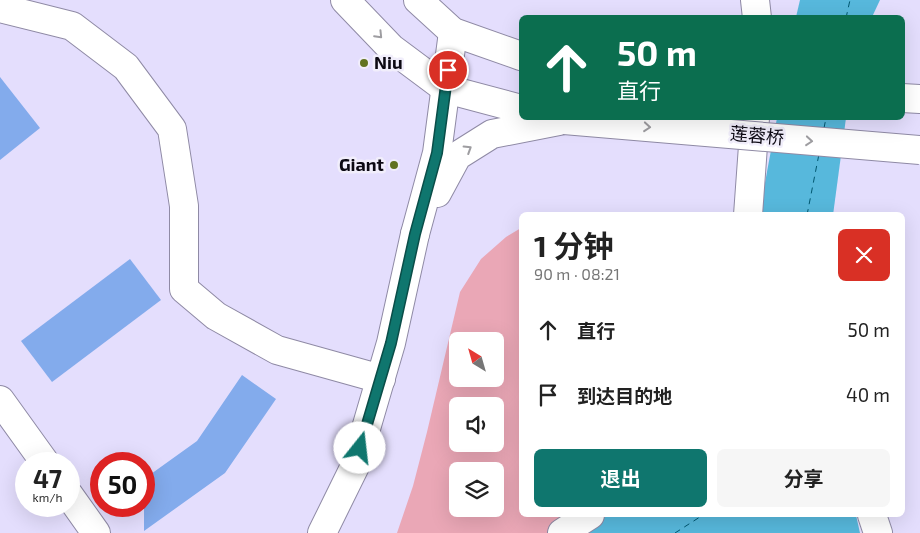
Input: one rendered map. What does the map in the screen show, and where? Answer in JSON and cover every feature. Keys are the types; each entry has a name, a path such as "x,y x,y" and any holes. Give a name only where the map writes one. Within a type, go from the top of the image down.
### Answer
{"street":[{"path":"346,0 391,48 446,89 519,108"},
{"path":"418,0 453,32 519,55"},
{"path":"755,0 757,15"},
{"path":"0,8 72,26 126,67 172,129 184,206 184,289 216,316 277,350 381,380"},
{"path":"322,533 356,466 391,343 415,234 437,153 453,32"},
{"path":"905,98 920,99"},
{"name":"莲蓉桥","path":"415,234 457,156 492,134 554,120"},
{"name":"莲蓉桥","path":"570,120 920,150"},
{"path":"748,212 754,120"},
{"path":"0,400 37,452"},
{"path":"80,510 96,533"},
{"path":"562,533 587,517"},
{"path":"873,517 878,533"}],"shaded area":[{"path":"519,229 519,517 605,517 581,533 397,533 413,486 449,339 449,388 504,388 504,332 451,332 460,292 481,259 506,237"}],"water":[{"path":"800,0 880,0 873,15 796,15"},
{"path":"777,120 846,120 833,212 760,212"},
{"path":"605,517 856,517 860,533 581,533"}],"building":[{"path":"0,77 40,128 0,160"},
{"path":"130,259 161,300 52,382 21,341"},
{"path":"242,375 276,399 225,473 144,531 144,517 155,517 155,471 197,441"}],"ferry route":[{"path":"847,15 850,0"},
{"path":"824,128 826,120"},
{"path":"808,212 819,154"},
{"path":"675,533 700,517"}],"place":[{"name":"Niu","path":"364,63"},
{"name":"Giant","path":"394,165"}],"route":[{"path":"360,448 391,343 415,234 437,153 448,70"}]}
